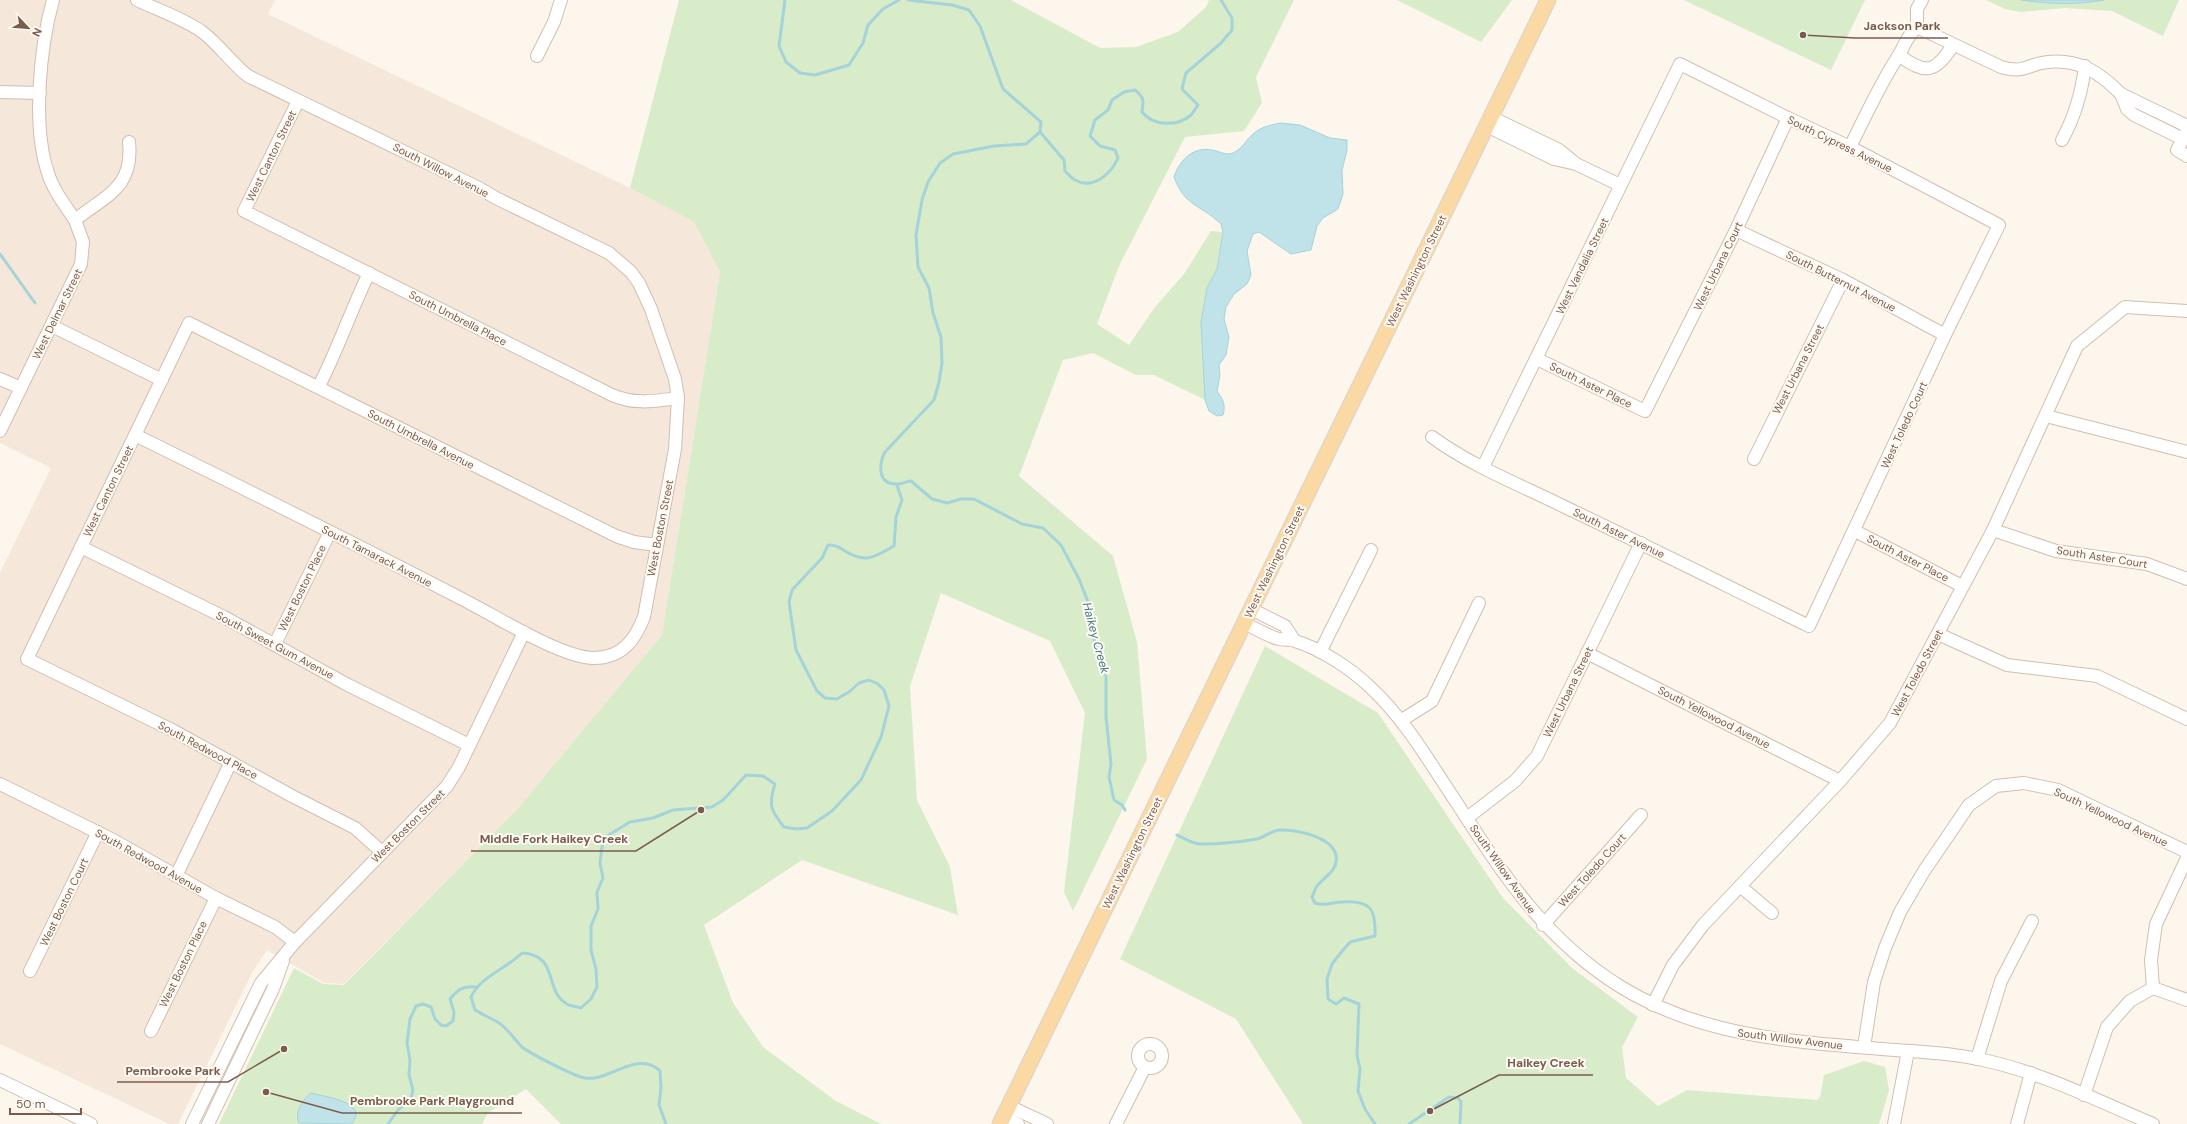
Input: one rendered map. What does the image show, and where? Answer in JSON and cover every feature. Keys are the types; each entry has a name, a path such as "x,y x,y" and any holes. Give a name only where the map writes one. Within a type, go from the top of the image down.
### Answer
{"main road":[{"name":"West Washington Street","path":"1004,1115 1548,0"}],"street":[{"name":"West Delmar Street","path":"0,432 78,272 83,256 82,234 55,188 43,157 40,93 46,29 53,0"},
{"name":"South Willow Avenue","path":"137,0 200,31 218,46 231,62 248,76 609,253 631,272 646,295 670,363 678,398"},
{"path":"537,56 554,22 561,0"},
{"path":"1850,147 1885,75 1899,54 1906,37 1917,27 1917,9 1922,0"},
{"path":"1917,27 2000,67 2014,70 2024,70 2047,62 2064,62 2085,66 2097,72 2121,94 2187,126"},
{"path":"1899,54 1908,62 1924,68 1930,68 1938,65 1943,60 1953,45"},
{"name":"South Cypress Avenue","path":"1680,64 1850,147 1999,225"},
{"name":"West Vandalia Street","path":"1483,467 1680,64"},
{"path":"2062,140 2069,127 2083,80 2085,66"},
{"path":"0,92 40,93"},
{"path":"2121,94 2127,109 2134,115 2185,134 2182,153"},
{"name":"West Canton Street","path":"244,211 298,101"},
{"name":"West Urbana Court","path":"1645,411 1736,230 1788,118"},
{"path":"1489,122 1559,150 1576,164 1620,185"},
{"path":"75,220 107,198 120,184 128,167 130,156 129,142"},
{"name":"South Umbrella Place","path":"244,211 618,398 640,402 678,398"},
{"name":"West Toledo Court","path":"1809,626 1855,531 1945,335 1999,225"},
{"name":"South Butternut Avenue","path":"1736,230 1843,280 1945,335"},
{"path":"319,386 336,352 350,312 369,273"},
{"name":"West Urbana Street","path":"1754,459 1843,280"},
{"name":"West Toledo Street","path":"1653,1005 1673,965 1704,924 1840,781 1890,723 1993,530 2077,346 2125,307 2187,310"},
{"name":"West Canton Street","path":"27,659 189,324"},
{"name":"South Umbrella Avenue","path":"189,324 319,386 470,464 616,536 634,542 657,546"},
{"path":"52,326 162,380"},
{"name":"South Aster Place","path":"1537,359 1645,411"},
{"path":"0,379 21,388"},
{"name":"West Boston Street","path":"621,650 632,641 644,617 675,449 678,398"},
{"path":"2046,416 2187,452"},
{"name":"South Tamarack Avenue","path":"135,435 330,532 524,632 576,655 595,658 609,656 621,650"},
{"name":"South Aster Avenue","path":"1432,437 1449,450 1809,626"},
{"name":"South Aster Court","path":"1993,530 2056,551 2147,564 2187,579"},
{"name":"South Aster Place","path":"1855,531 1962,586"},
{"name":"West Boston Place","path":"275,644 330,532"},
{"name":"West Urbana Street","path":"1467,818 1515,781 1537,756 1641,543"},
{"name":"South Sweet Gum Avenue","path":"81,547 204,607 355,688 469,745"},
{"path":"1320,652 1371,550"},
{"path":"1402,720 1432,701 1479,603"},
{"name":"South Willow Avenue","path":"1247,616 1284,626 1294,640 1320,652 1369,685 1402,720 1520,897 1543,925 1566,948 1594,970 1653,1005 1703,1025 1746,1035 1977,1058 2031,1073 2153,1124"},
{"name":"West Boston Street","path":"192,1124 261,983 295,942 444,790 469,745 524,632"},
{"path":"1938,634 2007,665 2097,676 2187,719"},
{"name":"South Yellowood Avenue","path":"1587,653 1840,781"},
{"name":"South Redwood Place","path":"27,659 172,730 355,828 382,852"},
{"path":"176,876 231,762"},
{"name":"South Yellowood Avenue","path":"1864,1047 1874,982 1885,948 1900,912 1924,871 1969,806 1996,786 2024,783 2058,790 2187,852"},
{"name":"South Redwood Avenue","path":"0,784 98,832 216,898 275,927 295,942"},
{"name":"West Toledo Court","path":"1543,925 1641,815"},
{"name":"West Boston Court","path":"30,971 98,832"},
{"path":"2153,988 2151,960 2156,924 2187,858"},
{"path":"1740,886 1772,913"},
{"name":"West Boston Place","path":"152,1031 216,898"},
{"path":"1977,1058 2001,980 2032,921"},
{"name":"West Boston Street","path":"208,1124 273,989 284,956"},
{"path":"2084,1095 2107,1026 2130,1001 2153,988 2187,1000"},
{"path":"1894,1124 1908,1051"},
{"path":"1116,1124 1145,1066"},
{"path":"2017,1124 2031,1073"},
{"path":"0,1080 91,1124"},
{"path":"1004,1115 1018,1124"},
{"path":"1004,1115 1047,1124"}],"shaded area":[{"path":"0,0 275,0 268,14 630,188 694,222 720,272 662,635 519,807 344,984 324,983 267,950 253,971 178,1124 169,1124 0,1044 0,573 51,468 0,443"}],"green space":[{"path":"679,0 1011,0 1100,48 1136,47 1178,32 1206,7 1209,0 1294,0 1256,77 1262,103 1244,131 1185,137 1119,266 1097,324 1129,345 1155,307 1184,274 1211,231 1223,232 1217,269 1207,288 1201,322 1205,400 1154,375 1136,375 1093,353 1063,360 1019,476 1113,556 1137,642 1147,759 1073,911 1064,892 1085,713 1050,641 941,593 910,686 917,800 950,867 958,915 802,860 704,925 733,1003 763,1047 836,1101 881,1124 561,1124 526,1089 488,1113 482,1124 219,1124 294,968 323,984 344,985 519,807 662,635 720,272 694,222 630,188"},
{"path":"1397,0 1512,0 1481,42"},
{"path":"1684,0 1865,0 1831,70"},
{"path":"1986,0 2179,0 2163,36 2112,11 2065,8 2021,12 2005,9"},
{"path":"1265,646 1378,713 1503,898 1572,968 1638,1017 1622,1047 1626,1078 1658,1106 1687,1090 1817,1100 1820,1097 1824,1075 1864,1061 1885,1067 1889,1090 1879,1124 1303,1124 1236,1019 1120,959"}],"water":[{"path":"2021,0 2104,0 2084,3 2062,3"},
{"path":"1281,123 1300,125 1330,138 1347,140 1347,150 1342,170 1343,194 1338,209 1323,218 1317,226 1311,250 1291,254 1259,232 1253,234 1247,251 1251,275 1247,284 1234,294 1226,307 1224,319 1229,337 1226,355 1219,365 1220,375 1217,391 1222,399 1224,408 1223,415 1217,416 1209,411 1205,400 1201,322 1207,288 1217,269 1223,232 1221,224 1188,200 1178,187 1174,177 1179,165 1193,153 1205,149 1225,154 1233,153 1239,149 1250,136 1262,128"},
{"path":"311,1093 349,1104 356,1112 356,1116 352,1124 299,1123 298,1111 300,1106"}],"waterway":[{"name":"Haikey Creek","path":"785,0 779,46 786,62 800,73 815,75 849,65 863,43 868,25 883,9 899,0"},
{"name":"Haikey Creek","path":"908,0 952,5 969,10 980,26 1003,89 1041,122 1040,132 1026,144 994,146 953,154 940,163 928,182 922,200 916,235 918,267 929,288 933,313 941,337 942,363 939,382 934,400 885,452 881,472 885,481 898,484 911,481 932,499 947,503 961,499 974,499 1022,524 1043,528 1061,545 1079,579 1090,607 1091,632 1106,669 1106,717 1111,764 1109,777 1114,800 1122,805 1125,810"},
{"name":"Haikey Creek","path":"1040,132 1064,160 1065,171 1068,175 1082,183 1088,183 1095,182 1106,175 1111,170 1118,158 1115,150 1100,146 1090,136 1095,120 1108,110 1112,100 1124,92 1135,90 1143,100 1142,112 1152,120 1172,123 1179,122 1191,115 1198,105 1182,89 1186,73 1221,43 1232,30 1232,18 1221,0"},
{"path":"0,254 35,303"},
{"path":"666,1124 659,1105 661,1088 660,1071 651,1065 642,1063 633,1065 604,1076 594,1078 585,1078 572,1074 522,1047 503,1026 475,1010 471,997 475,990 487,978 516,959 522,953 534,955 542,960 547,967 556,992 561,999 569,1005 581,1008 591,999 597,987 596,969 591,950 591,926 598,909 597,892 603,878 600,863 602,847 607,836 630,822 653,818 673,810 712,807 723,800 746,775 763,776 775,784 771,803 776,816 784,827 796,829 807,828 832,811 861,780 881,737 889,706 884,690 878,684 869,680 859,683 849,692 837,699 825,698 817,691 796,650 789,602 792,590 822,558 828,545 837,546 852,555 865,558 876,556 894,546 896,517 902,500 897,485"},
{"name":"Haikey Creek","path":"1177,835 1199,844 1216,844 1257,839 1279,830 1287,830 1306,833 1324,841 1331,847 1335,854 1335,866 1316,887 1312,897 1315,903 1322,905 1338,902 1360,903 1370,908 1374,919 1375,936 1350,942 1332,964 1327,979 1328,999 1336,1004 1344,998 1359,1004 1357,1055 1360,1069 1358,1091 1365,1109 1375,1124"},
{"path":"388,1124 398,1110 411,1099 413,1090 409,1075 410,1060 407,1043 410,1019 416,1006 423,1004 431,1007 435,1019 441,1025 446,1026 453,1021 454,1012 450,999 461,989 476,987"},
{"name":"Haikey Creek","path":"1409,1124 1449,1097 1458,1098 1461,1102 1460,1124"}],"place":[{"name":"Jackson Park","path":"1803,35"},
{"name":"Middle Fork Haikey Creek","path":"701,810"},
{"name":"Pembrooke Park","path":"284,1049"},
{"name":"Pembrooke Park Playground","path":"266,1092"},
{"name":"Haikey Creek","path":"1430,1111"}]}
